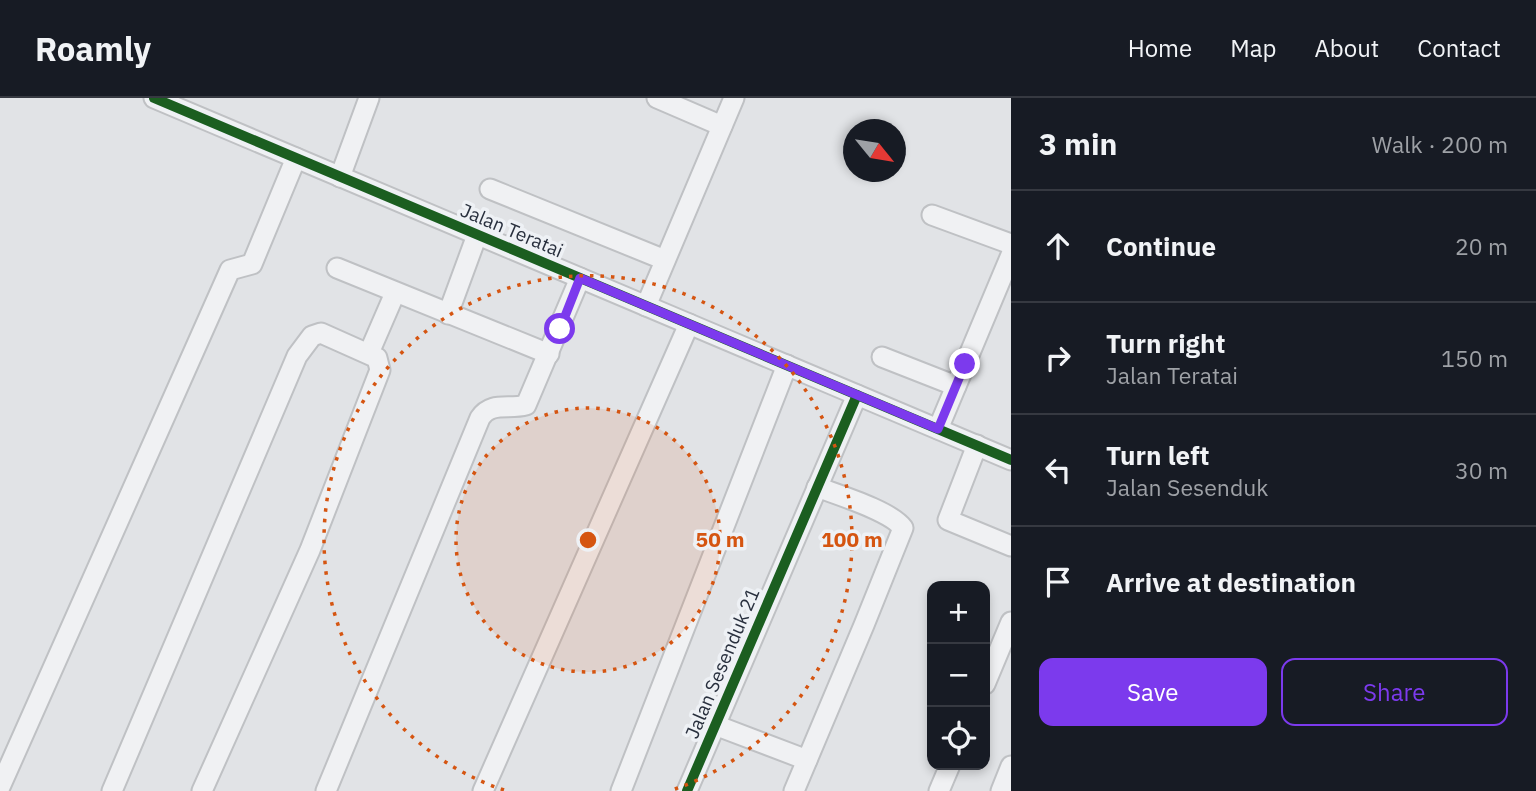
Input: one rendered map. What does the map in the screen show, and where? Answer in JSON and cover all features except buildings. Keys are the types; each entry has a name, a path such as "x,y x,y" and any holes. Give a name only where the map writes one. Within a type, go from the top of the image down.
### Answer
{"street":[{"name":"Jalan Teratai","path":"154,98 1011,460"},
{"path":"340,177 369,98"},
{"path":"657,98 722,126"},
{"path":"646,306 734,98"},
{"path":"0,787 230,271 253,264 296,158"},
{"path":"490,189 665,260"},
{"path":"933,215 1011,244"},
{"path":"448,314 477,234"},
{"path":"938,429 1011,255"},
{"path":"337,268 549,354"},
{"path":"326,791 481,418 487,409 493,407 526,405 580,278"},
{"path":"369,353 395,293"},
{"path":"483,791 688,324"},
{"path":"112,791 297,356 312,336 321,333 377,358 380,370 310,550 202,791"},
{"path":"882,357 956,386"},
{"path":"621,791 787,365"},
{"name":"Jalan Sesenduk 21","path":"687,791 857,395"},
{"path":"977,445 948,520 1011,546"},
{"path":"794,791 902,528 882,514 817,487"},
{"path":"990,672 1011,622"},
{"path":"715,725 807,760"},
{"path":"1001,791 1011,766"},
{"path":"939,791 948,770"}],"cycle path":[{"path":"154,98 1011,460"},
{"path":"687,791 857,395"}],"route":[{"path":"560,329 580,278 938,429 965,364"}]}
